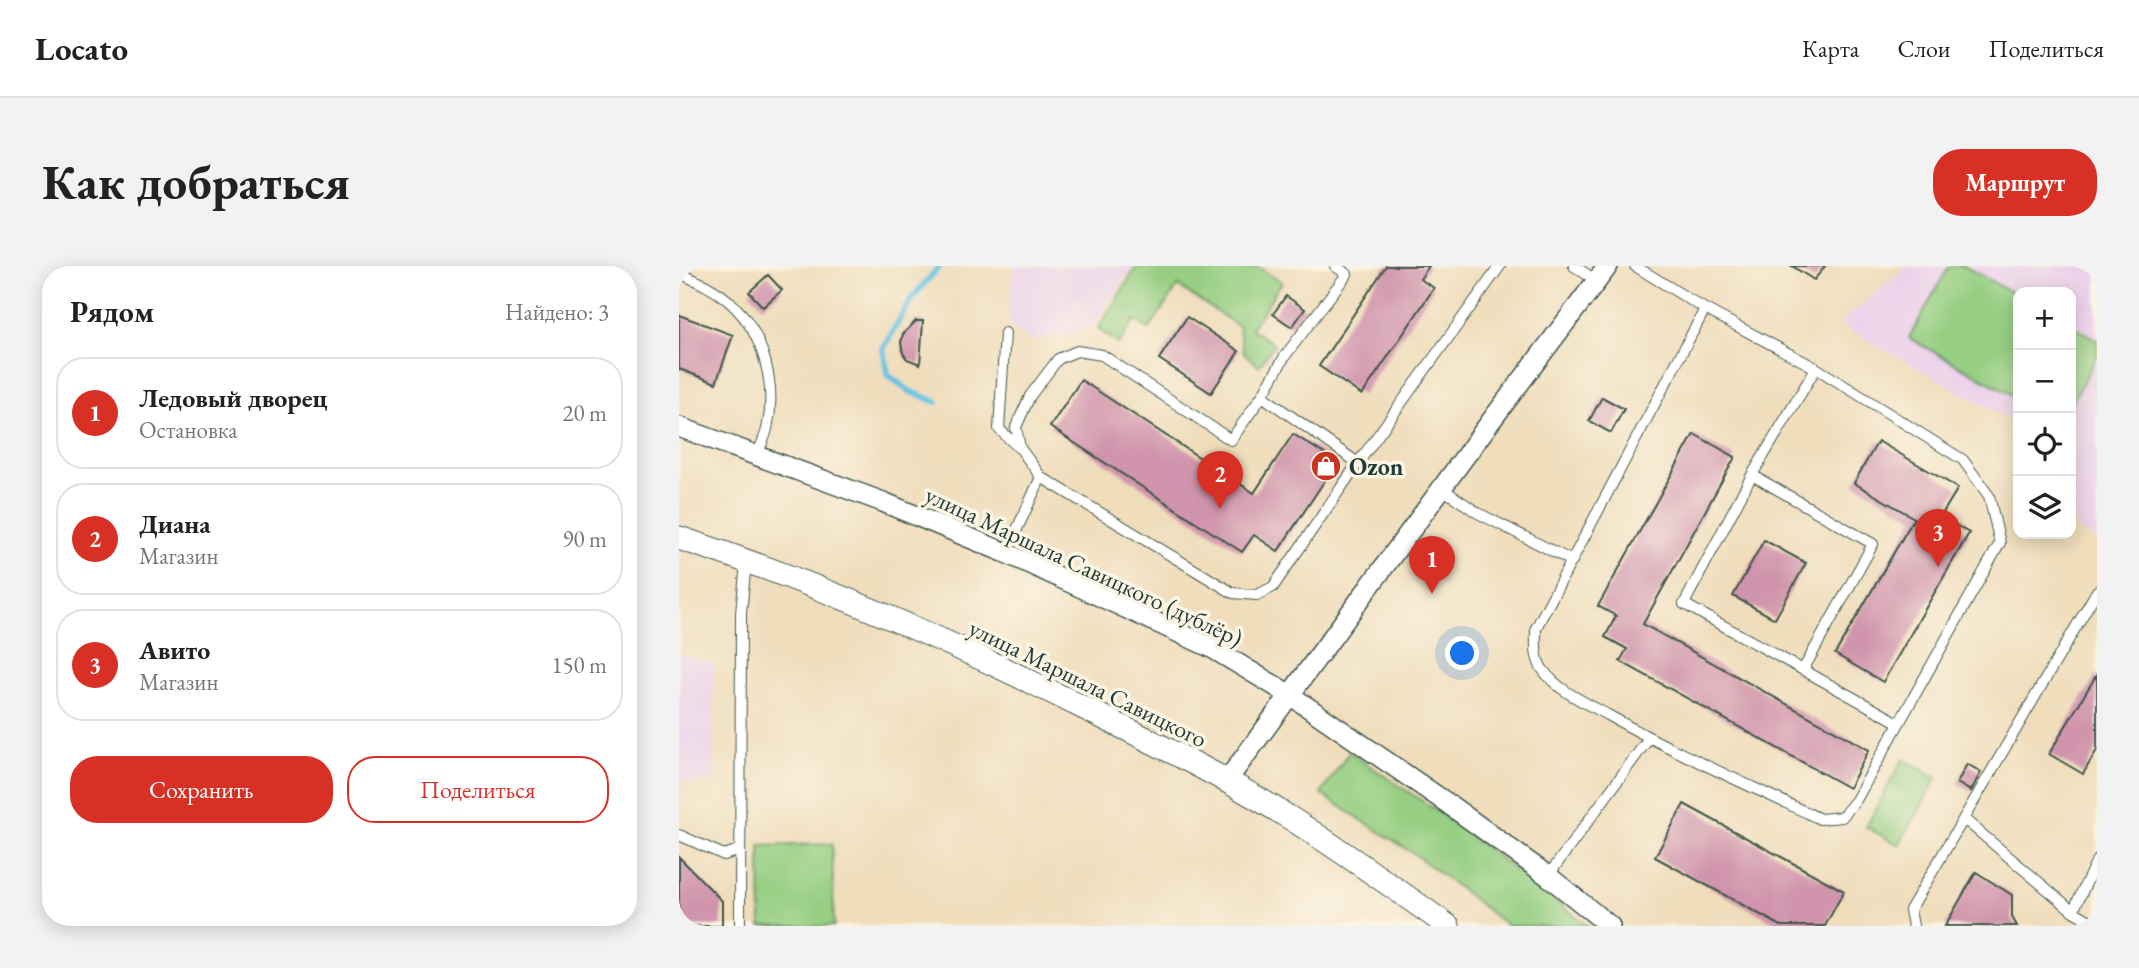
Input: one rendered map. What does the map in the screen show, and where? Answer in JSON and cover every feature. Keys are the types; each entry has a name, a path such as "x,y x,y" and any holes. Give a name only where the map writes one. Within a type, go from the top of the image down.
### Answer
{"street":[{"path":"1226,782 1602,274"},
{"name":"улица Маршала Савицкого (дублёр)","path":"679,427 883,502 1006,553 1212,648 1290,695 1447,803 1548,876 1610,926"},
{"name":"улица Маршала Савицкого","path":"679,538 747,560 871,608 995,664 1161,746 1300,825 1386,881 1448,926"}],"lane":[{"path":"1020,448 1016,427 1030,396 1058,359 1077,351 1103,355 1231,440 1262,396 1285,356 1347,274 1335,266"},
{"path":"1005,333 999,429 1020,448 1041,477 1233,593 1257,595 1273,587 1358,463 1500,266"},
{"path":"1574,266 1602,274"},
{"path":"1635,266 1705,309 1816,368 1963,460 1989,496 2000,543 1856,800 1842,817 1820,819 1649,738 1577,698 1555,682 1541,668 1535,650 1536,628 1705,309"},
{"path":"679,273 704,284 731,303 751,327 764,352 770,384 767,428 757,455"},
{"path":"1816,368 1752,475 1684,604 1899,723"},
{"path":"1262,396 1358,463"},
{"path":"1752,475 1873,544 1803,670"},
{"path":"1006,553 1041,477"},
{"path":"1441,488 1478,513 1572,561"},
{"path":"740,926 741,613 747,560"},
{"path":"1913,926 1910,910 2097,591"},
{"path":"1548,876 1649,738"},
{"path":"1964,819 2073,911 2097,925"},
{"path":"679,835 724,855 739,850"},
{"path":"2073,911 2097,860"}],"shaded area":[{"path":"1015,266 1134,266 1092,328 1031,341 1011,326 1008,306"},
{"path":"1908,266 2097,266 2097,540 2079,530 2076,523 2076,287 2013,287 2013,421 1839,324"},
{"path":"679,654 713,663 713,781 679,783"}],"green space":[{"path":"1137,266 1256,266 1282,282 1251,329 1274,344 1259,366 1244,353 1238,326 1178,286 1149,329 1134,320 1119,344 1098,329"},
{"path":"1949,266 1964,266 2013,293 2013,395 1909,338"},
{"path":"2076,328 2097,340 2097,356 2076,395"},
{"path":"1349,752 1449,819 1588,926 1508,926 1416,855 1321,794"},
{"path":"1903,759 1937,778 1899,845 1866,827"},
{"path":"832,844 834,926 761,926 760,846"}],"building":[{"path":"1386,266 1429,266 1420,279 1434,288 1362,395 1319,366"},
{"path":"1792,266 1825,266 1814,280"},
{"path":"768,275 782,290 763,307 749,292"},
{"path":"1286,296 1305,309 1292,327 1273,314"},
{"path":"679,315 733,335 716,383 679,369"},
{"path":"1187,317 1239,351 1211,393 1159,359"},
{"path":"916,321 923,321 920,364 907,359 901,343 903,334"},
{"path":"1081,380 1254,493 1293,434 1337,462 1278,551 1254,535 1242,552 1050,427"},
{"path":"1602,397 1624,409 1611,433 1589,421"},
{"path":"1694,434 1735,457 1643,624 1869,750 1849,788 1620,661 1627,649 1605,637 1616,616 1598,606"},
{"path":"1878,441 1958,488 1941,516 1969,533 1883,682 1835,654 1914,518 1854,483"},
{"path":"1764,540 1806,563 1775,619 1733,596"},
{"path":"2097,674 2097,750 2083,774 2049,754"},
{"path":"1967,764 1981,772 1971,791 1957,783"},
{"path":"1684,804 1844,891 1825,926 1781,926 1655,857"},
{"path":"679,857 722,901 722,926 679,926"},
{"path":"1976,872 2012,895 2012,917 2017,926 1945,926"}],"waterway":[{"path":"937,402 909,391 888,375 883,349 911,299 940,266"}],"place":[{"name":"Ozon","path":"1326,466"},
{"name":"Диана","path":"1220,509"},
{"name":"Авито","path":"1938,567"},
{"name":"Ледовый дворец","path":"1432,594"}]}
